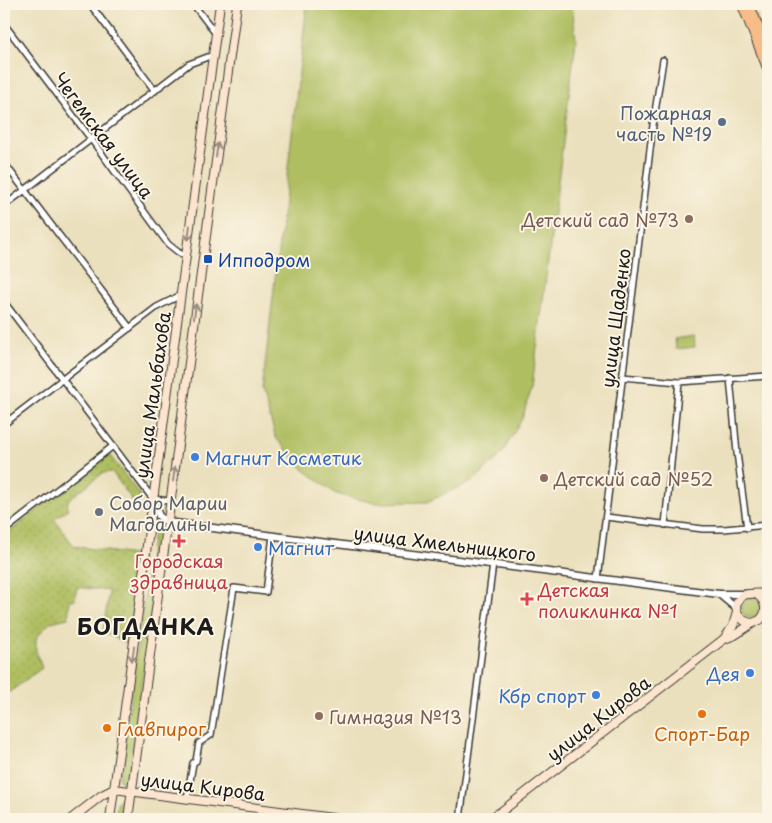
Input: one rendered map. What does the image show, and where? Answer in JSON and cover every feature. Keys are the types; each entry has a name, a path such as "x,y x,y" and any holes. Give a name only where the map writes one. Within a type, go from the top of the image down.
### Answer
{"main road":[{"name":"улица Мальбахова","path":"110,819 220,4"},
{"name":"улица Мальбахова","path":"128,819 237,4"},
{"path":"742,4 768,69"},
{"path":"749,4 768,52"},
{"path":"724,639 733,626 740,599 746,594 768,593"},
{"path":"753,594 764,601 766,612"},
{"path":"737,611 743,620 753,622"},
{"name":"улица Кирова","path":"489,819 502,811 724,639 735,635 753,622 760,620 766,612"},
{"name":"улица Кирова","path":"71,819 102,795 114,790 340,819"}],"street":[{"path":"90,4 155,91"},
{"path":"193,4 216,34"},
{"name":"Чегемская улица","path":"4,24 168,244 186,257"},
{"path":"4,206 189,64 213,55"},
{"name":"улица Щаденко","path":"598,579 653,125 663,60"},
{"path":"4,163 130,328"},
{"path":"4,424 157,307 181,295"},
{"path":"4,302 153,498 159,516 167,522"},
{"path":"622,377 679,382 768,376"},
{"path":"730,378 747,528"},
{"path":"665,525 679,382"},
{"path":"4,531 114,446"},
{"path":"153,498 170,500"},
{"path":"150,519 159,516"},
{"path":"606,517 703,529 747,528 768,525"},
{"name":"улица Хмельницкого","path":"167,522 719,594 753,594"},
{"path":"187,799 193,763 196,761 199,743 211,735 234,588 266,592 273,536"},
{"path":"460,819 493,564"},
{"path":"719,594 737,611"}],"green space":[{"path":"307,4 572,4 576,40 532,387 522,419 501,455 473,481 427,502 375,503 336,494 303,469 276,438 262,391"},
{"path":"694,336 695,347 676,349 675,339"},
{"path":"108,453 142,498 135,504 112,472 103,473 68,500 67,510 54,519 74,546 140,556 129,645 103,632 109,591 77,587 75,600 70,600 68,618 51,622 36,639 36,651 42,668 4,696 4,536"},
{"path":"158,521 162,523 162,526 129,781 124,784 119,779 154,525"},
{"path":"747,598 755,598 761,604 761,612 755,618 747,618 741,612 741,604"},
{"path":"122,799 126,802 123,819 115,819 117,803"}],"place":[{"name":"Пожарная часть №19","path":"722,122"},
{"name":"Детский сад №73","path":"689,219"},
{"name":"Ипподром","path":"208,259"},
{"name":"Магнит Косметик","path":"195,457"},
{"name":"Детский сад №52","path":"544,478"},
{"name":"Собор Марии Магдалины","path":"99,512"},
{"name":"Городская здравница","path":"179,541"},
{"name":"Магнит","path":"258,547"},
{"name":"Детская поликлинка №1","path":"527,599"},
{"name":"Дея","path":"750,673"},
{"name":"Кбр спорт","path":"596,695"},
{"name":"Спорт-Бар","path":"702,714"},
{"name":"Гимназия №13","path":"319,716"},
{"name":"Главпирог","path":"107,728"}],"district":[{"name":"БОГДАНКА","path":"146,625"}]}
